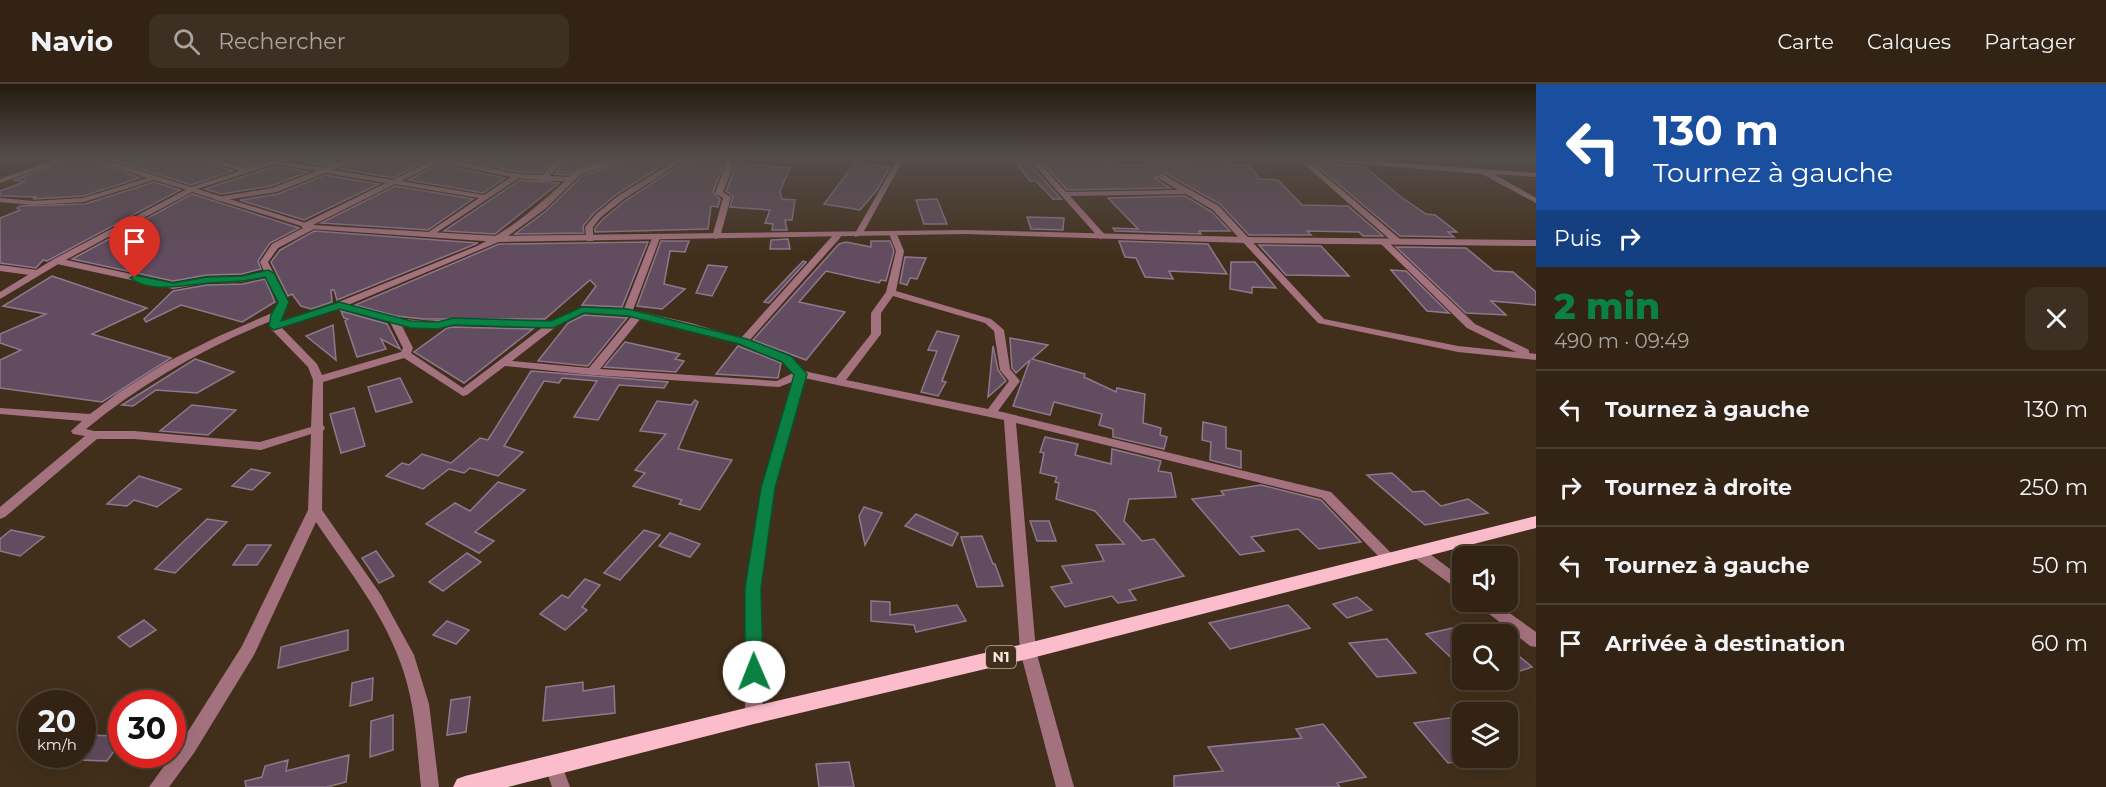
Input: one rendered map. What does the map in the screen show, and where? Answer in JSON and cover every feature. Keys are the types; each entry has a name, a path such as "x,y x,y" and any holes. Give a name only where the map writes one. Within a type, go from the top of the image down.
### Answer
{"main road":[{"name":"N1","path":"465,787 754,715 1028,651 1536,522"}],"street":[{"path":"0,200 33,203 84,201 115,191"},
{"path":"0,296 57,261 187,191"},
{"path":"195,191 308,227 498,238 837,236 965,232 1246,240 1536,243"},
{"path":"218,199 269,191"},
{"path":"275,321 283,302 264,262 275,246 378,191"},
{"path":"448,191 485,197"},
{"path":"430,235 494,191"},
{"path":"319,428 261,446 134,435 94,435 77,431 134,386 242,328 339,305 498,238 542,207 559,191"},
{"path":"590,239 589,227 598,214 632,191"},
{"path":"716,237 728,197 719,193 720,191"},
{"path":"858,235 883,191"},
{"path":"1063,191 1103,237"},
{"path":"1338,191 1397,241"},
{"path":"1518,191 1536,201"},
{"path":"1066,194 1189,192 1216,208 1321,321 1458,349 1534,356"},
{"path":"839,382 876,334 876,313 891,292 900,251 893,234"},
{"path":"743,342 837,236"},
{"path":"592,372 634,313 656,238"},
{"path":"1383,242 1471,326 1534,356"},
{"path":"57,261 173,286 207,280 242,279 268,273"},
{"path":"0,268 37,273"},
{"path":"891,292 988,321 999,330 1005,370 1015,381 991,413"},
{"path":"339,305 393,321 438,326 453,321 553,324"},
{"path":"405,354 463,393 553,324 582,310 634,313 743,342 787,359 800,374"},
{"path":"158,787 188,747 248,650 315,510 319,428 318,380 313,366 275,321"},
{"path":"318,380 405,354 408,348 393,321"},
{"path":"504,363 592,372 779,384 800,374 991,413 1326,495 1389,558"},
{"path":"754,715 753,588 768,488 800,374"},
{"path":"0,411 92,418"},
{"path":"1010,418 1028,651 1065,787"},
{"path":"0,514 94,435"},
{"path":"315,510 379,605 406,655 421,704 430,787"},
{"path":"1417,552 1452,578"},
{"path":"1498,612 1536,640"},
{"path":"554,766 561,787"}],"building":[{"path":"0,191 99,191 83,196 33,199 37,197 0,196"},
{"path":"126,191 178,191 47,261 43,260 36,268 0,263 0,218 20,210 17,208 20,206 85,204"},
{"path":"211,191 241,191 221,194"},
{"path":"286,191 365,191 304,220 240,200"},
{"path":"385,191 424,191 473,199 428,230 321,223"},
{"path":"504,191 549,191 495,234 444,231"},
{"path":"567,191 622,191 594,213 583,226 584,233 515,234 546,211"},
{"path":"640,191 713,191 720,199 718,207 711,206 708,229 595,232 595,228 603,219"},
{"path":"726,191 780,191 782,199 795,200 792,220 785,220 787,230 772,230 773,224 765,223 770,210 730,207 733,196"},
{"path":"834,191 876,191 860,210 824,204"},
{"path":"1045,191 1054,191 1061,199 1053,199"},
{"path":"1197,191 1288,191 1302,205 1348,206 1383,236 1363,236 1359,232 1307,231 1311,235 1249,235 1220,204"},
{"path":"1346,191 1394,191 1426,214 1435,215 1457,232 1448,232 1454,237 1400,236"},
{"path":"192,194 299,228 270,243 258,261 261,269 242,274 207,275 173,281 72,259"},
{"path":"1185,196 1212,212 1230,231 1199,231 1201,234 1115,231 1113,228 1138,229 1108,198"},
{"path":"937,199 947,224 924,224 916,200"},
{"path":"1027,217 1064,218 1063,230 1031,229"},
{"path":"314,231 478,243 337,300 334,290 331,290 332,302 311,309 301,306 292,294 288,296 271,262 280,250"},
{"path":"788,239 790,249 770,249 771,240"},
{"path":"661,241 689,241 685,252 670,251 664,284 685,289 662,309 637,306"},
{"path":"871,241 890,241 894,251 886,281 881,280 879,283 826,271 799,302 845,312 806,360 753,340 839,244 846,242 871,247"},
{"path":"1119,241 1208,244 1227,274 1169,271 1173,279 1145,277 1136,258 1125,257"},
{"path":"648,242 622,307 582,305 596,286 590,280 545,319 423,319 396,316 355,305 499,244"},
{"path":"1259,245 1321,246 1349,276 1286,275"},
{"path":"1396,247 1466,248 1494,271 1513,272 1536,292 1536,305 1491,301 1506,315 1466,313"},
{"path":"905,257 926,258 917,279 910,278 907,285 900,283"},
{"path":"803,261 806,262 769,303 764,302"},
{"path":"1231,262 1255,262 1276,288 1252,287 1252,293 1230,289"},
{"path":"708,265 727,267 712,296 696,293"},
{"path":"1391,270 1406,271 1449,313 1427,311"},
{"path":"52,276 147,308 92,334 171,358 102,402 0,388 0,360 21,350 0,343 0,334 46,314 3,306"},
{"path":"265,279 275,302 242,322 181,305 146,322 144,319 173,291 207,285 243,284"},
{"path":"341,311 387,324 400,349 381,339 386,349 357,357 345,321 348,319 344,318"},
{"path":"584,315 627,318 588,366 538,361 568,323"},
{"path":"333,325 336,360 306,336"},
{"path":"447,328 533,329 464,383 414,352"},
{"path":"937,331 959,336 942,381 946,382 938,396 921,392 937,351 928,350"},
{"path":"1010,338 1048,345 1032,359 1085,374 1084,377 1116,392 1117,388 1145,394 1143,423 1161,428 1160,435 1167,437 1164,449 1113,437 1113,429 1099,425 1102,414 1054,402 1050,415 1013,406 1030,360 1016,373 1012,368"},
{"path":"625,342 680,354 675,359 684,361 676,372 604,367"},
{"path":"738,346 781,363 778,378 716,374"},
{"path":"993,346 998,370 1006,381 988,397"},
{"path":"195,359 234,372 197,393 156,390 133,406 122,405"},
{"path":"531,371 668,382 664,388 619,385 598,420 574,417 597,381 562,378 559,383 544,381 504,446 523,452 498,476 470,468 464,473 449,469 423,489 386,476 402,463 409,465 422,454 451,463 480,438 488,440"},
{"path":"400,378 412,402 376,412 368,387"},
{"path":"695,400 698,402 678,449 732,460 700,510 679,504 682,500 633,486 645,473 635,470 666,434 640,431 657,401 691,405"},
{"path":"192,405 236,410 208,435 160,431"},
{"path":"354,408 365,446 341,453 330,414"},
{"path":"1203,422 1226,427 1226,448 1241,451 1241,468 1210,460 1211,442 1202,440"},
{"path":"1045,437 1078,444 1075,455 1111,464 1112,449 1161,461 1158,471 1171,473 1176,497 1129,499 1124,521 1142,541 1154,539 1184,576 1129,590 1136,600 1118,603 1112,596 1065,607 1051,587 1072,583 1062,566 1104,561 1096,545 1124,544 1095,511 1056,499 1059,483 1055,482 1057,477 1040,473 1044,453 1040,452"},
{"path":"251,469 270,473 252,490 232,486"},
{"path":"1392,473 1413,492 1424,491 1441,506 1468,499 1488,513 1425,525 1367,475"},
{"path":"139,476 181,489 157,507 134,500 127,506 107,504"},
{"path":"498,482 525,490 475,532 494,541 479,553 426,524 455,503 470,511"},
{"path":"1261,485 1321,500 1361,542 1319,549 1298,529 1251,537 1264,551 1240,555 1192,499 1224,495 1221,491"},
{"path":"864,507 882,513 865,545 859,516"},
{"path":"916,514 958,533 952,546 905,526"},
{"path":"207,519 227,522 175,573 155,569"},
{"path":"1030,521 1049,521 1056,541 1037,541"},
{"path":"11,530 44,537 20,556 0,551 0,539"},
{"path":"644,530 660,535 620,580 604,573"},
{"path":"670,533 700,544 690,557 659,546"},
{"path":"982,536 1003,586 977,587 961,537"},
{"path":"247,545 271,545 257,565 233,565"},
{"path":"376,551 394,576 379,583 362,558"},
{"path":"467,553 481,562 443,591 429,582"},
{"path":"585,579 600,585 582,607 587,610 565,630 540,614 562,595 568,598"},
{"path":"1357,597 1372,610 1347,618 1333,604"},
{"path":"871,601 890,602 890,615 957,605 966,621 916,632 914,625 871,621"},
{"path":"1288,605 1310,628 1230,649 1209,623"},
{"path":"144,620 156,630 130,647 118,637"},
{"path":"447,621 469,630 456,644 433,635"},
{"path":"1452,628 1452,659 1426,634"},
{"path":"348,630 348,650 278,668 281,647"},
{"path":"1387,639 1416,673 1377,677 1349,643"},
{"path":"1518,655 1532,667 1518,672"},
{"path":"373,678 372,700 350,706 352,683"},
{"path":"583,682 583,691 614,686 615,713 543,721 546,687"},
{"path":"470,697 466,732 447,735 451,700"},
{"path":"393,715 393,750 370,757 371,721"},
{"path":"1452,717 1452,762 1448,763 1414,723"},
{"path":"1323,724 1366,777 1337,783 1340,787 1174,787 1174,776 1223,771 1208,747 1302,738 1296,729"},
{"path":"96,735 108,736 107,761 96,761"},
{"path":"349,755 346,782 327,787 246,787 245,781 262,777 265,766 288,760 286,771"},
{"path":"849,762 854,787 819,787 816,764"}],"route":[{"path":"135,278 173,286 207,280 242,279 268,273 283,302 276,315 274,327 339,305 393,321 438,326 453,321 553,324 582,310 613,314 628,312 687,325 743,342 787,359 800,374 768,488 753,588 754,672"}]}
